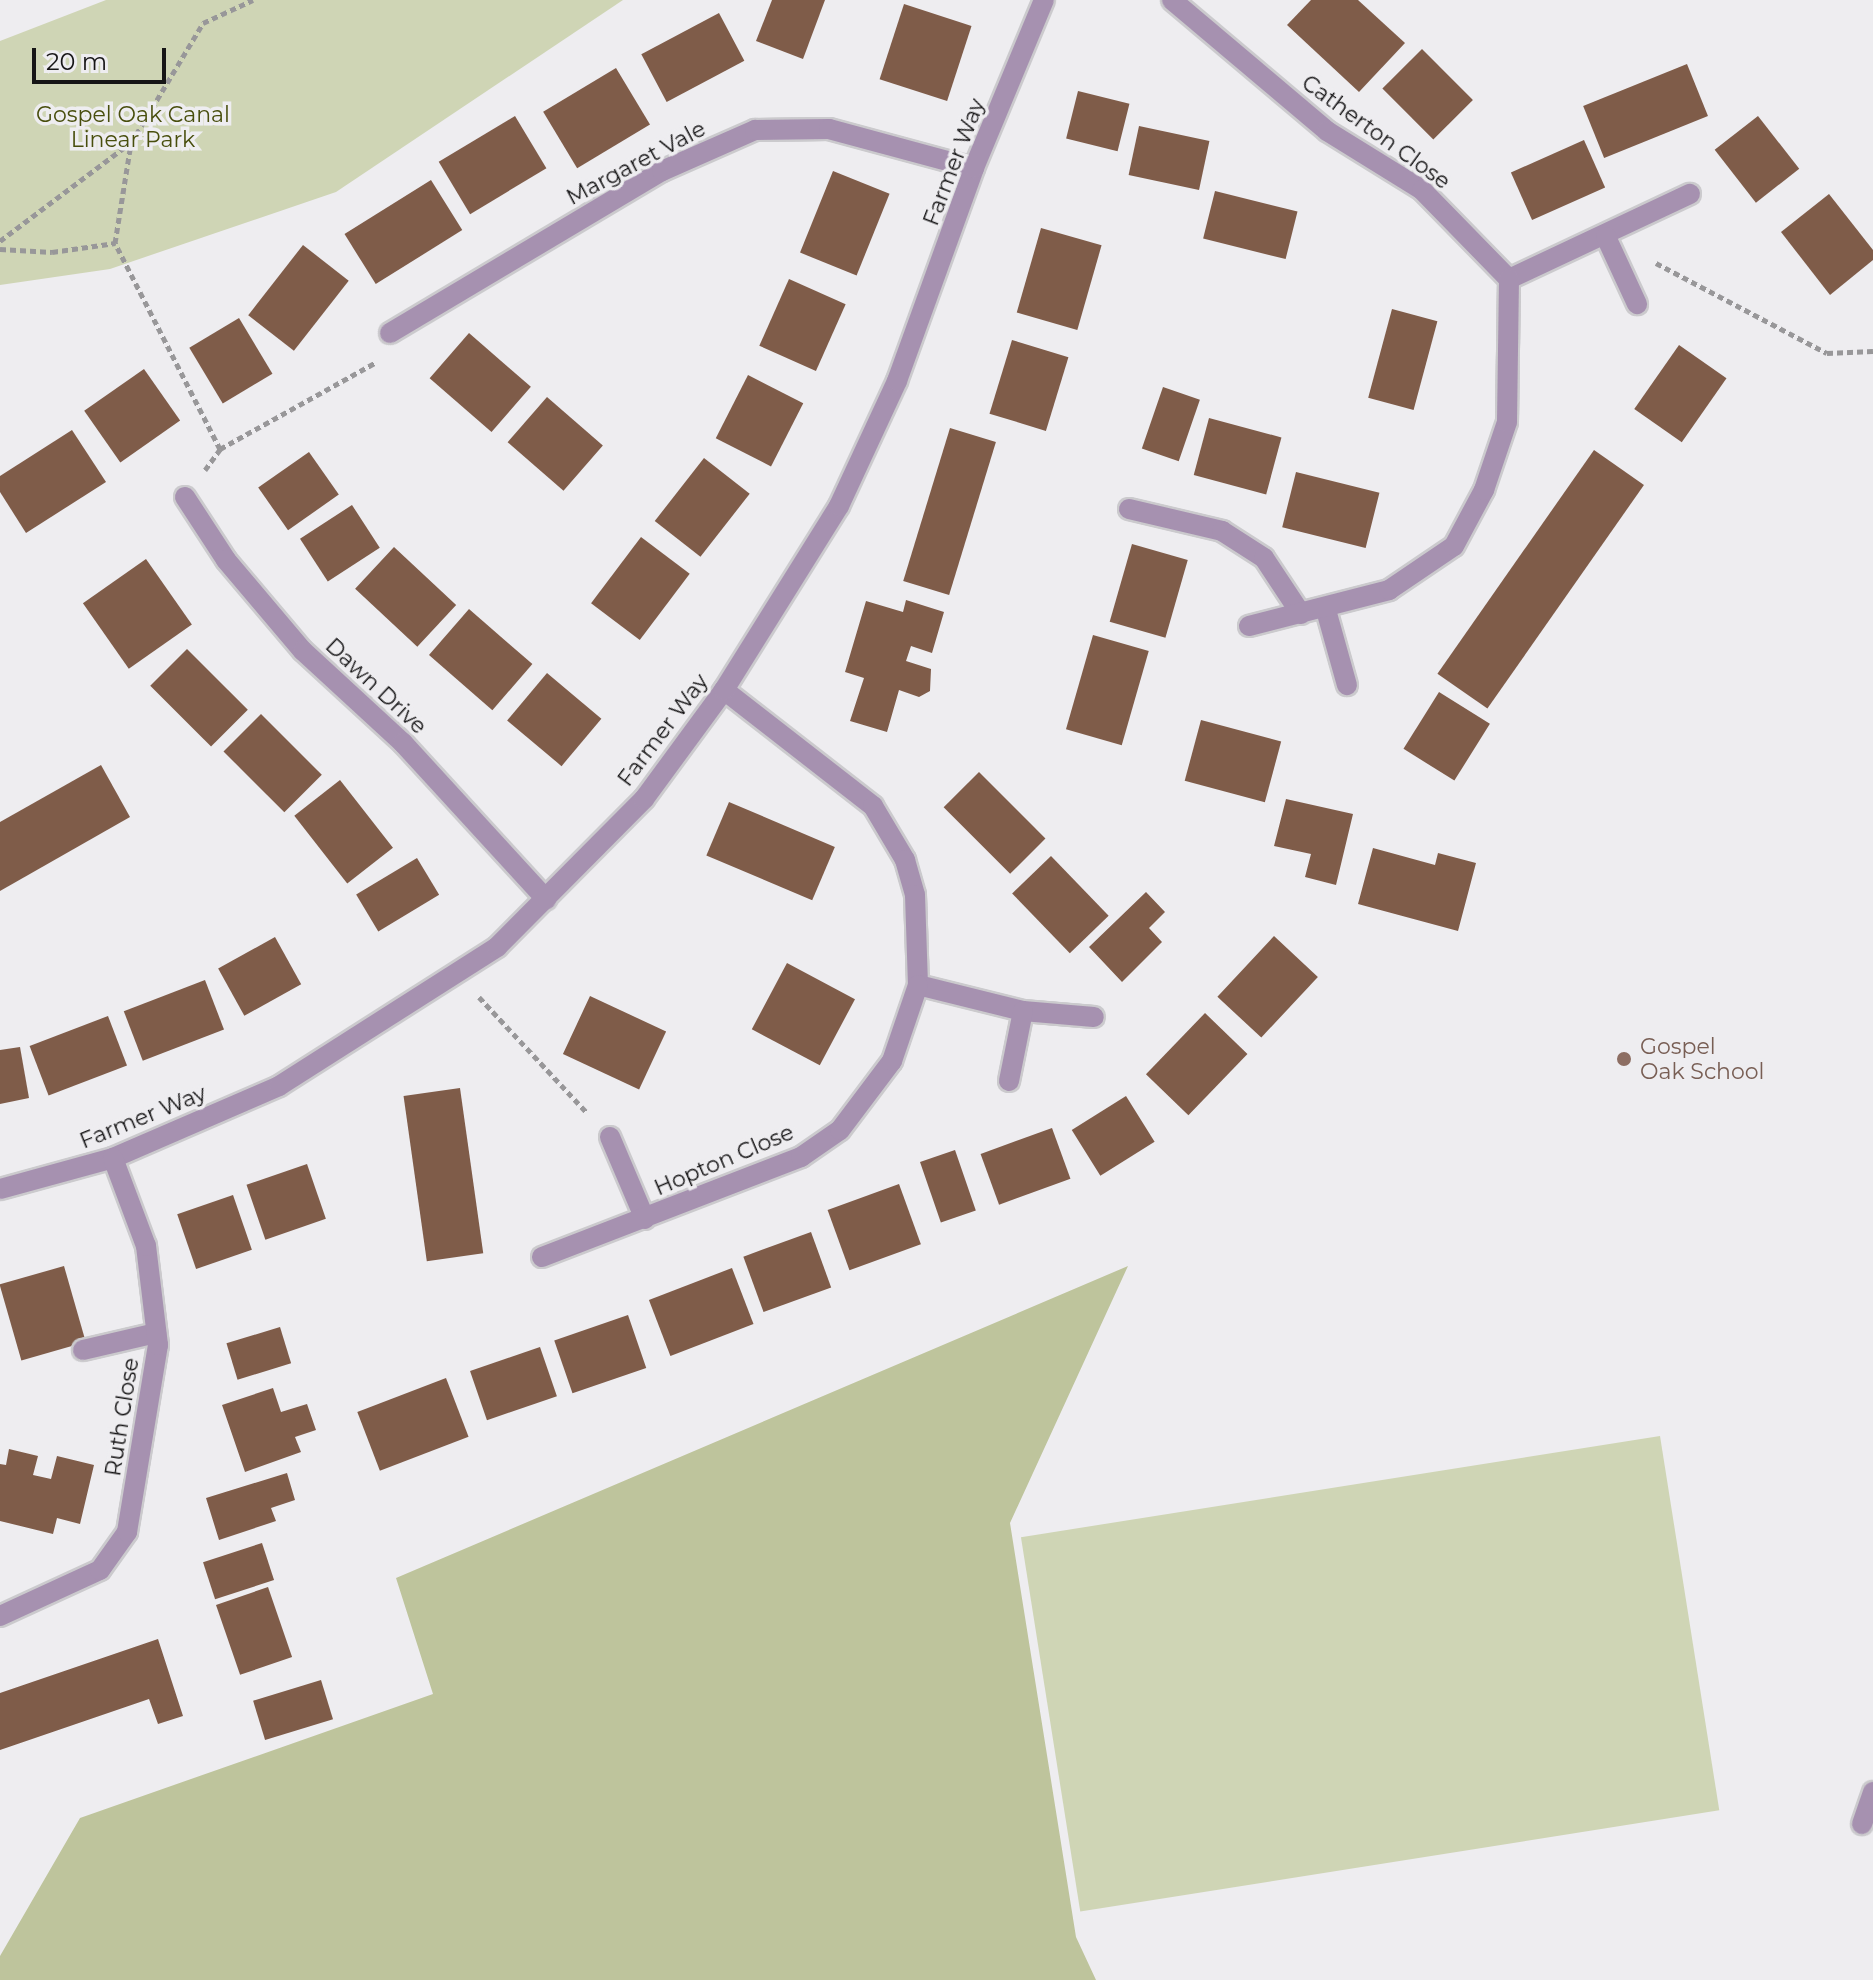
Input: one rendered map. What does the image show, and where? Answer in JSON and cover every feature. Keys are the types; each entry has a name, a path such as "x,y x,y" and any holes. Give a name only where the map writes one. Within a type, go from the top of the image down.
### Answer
{"street":[{"name":"Farmer Way","path":"0,1189 113,1158 279,1086 497,947 644,799 724,690 839,506 897,381 974,168 1044,0"},
{"name":"Catherton Close","path":"1172,0 1327,131 1422,190 1509,279"},
{"name":"Margaret Vale","path":"390,333 662,171 755,130 829,129 974,168"},
{"path":"1249,626 1326,610 1389,590 1454,546 1484,490 1507,422 1509,279 1606,237 1690,194"},
{"path":"1606,237 1637,304"},
{"name":"Dawn Drive","path":"185,497 226,560 303,651 403,743 546,899"},
{"path":"1129,509 1222,531 1264,558 1301,614"},
{"path":"1326,610 1347,685"},
{"name":"Hopton Close","path":"542,1257 801,1157 840,1130 892,1061 918,985 915,895 905,860 873,806 724,690"},
{"path":"918,985 1023,1011 1094,1017"},
{"path":"1009,1081 1023,1011"},
{"name":"Hopton Close","path":"610,1137 645,1219"},
{"name":"Ruth Close","path":"0,1616 100,1570 127,1532 147,1424 156,1333 146,1246 113,1158"},
{"path":"83,1350 156,1333"},
{"path":"1862,1824 1873,1792"}],"path":[{"path":"220,449 115,243 131,143 203,23 253,0"},
{"path":"0,241 131,143"},
{"path":"1606,237 1827,353 1873,351"},
{"path":"0,249 52,252 115,243"},
{"path":"185,497 220,449 375,365 390,333"},
{"path":"458,974 610,1137"}],"green space":[{"name":"Gospel Oak Canal Linear Park","path":"106,0 623,0 336,192 110,269 0,285 0,41"},
{"path":"1128,1266 1010,1523 1076,1937 1096,1980 0,1980 0,1956 80,1818 433,1694 396,1578"},
{"path":"1660,1436 1719,1810 1080,1912 1021,1537"}],"building":[{"path":"772,0 825,0 803,59 756,41"},
{"path":"1311,0 1358,0 1405,43 1359,92 1287,25"},
{"path":"904,4 972,26 947,101 880,79"},
{"path":"719,13 744,61 667,102 641,54"},
{"path":"1422,49 1473,100 1433,140 1382,89"},
{"path":"1687,64 1708,116 1604,158 1583,106"},
{"path":"616,68 650,125 577,168 543,112"},
{"path":"1078,91 1129,104 1118,151 1066,139"},
{"path":"515,116 546,168 470,214 439,162"},
{"path":"1758,116 1799,169 1756,203 1715,150"},
{"path":"1139,126 1209,141 1199,190 1129,175"},
{"path":"1584,140 1605,188 1532,220 1511,173"},
{"path":"833,171 890,194 857,275 800,253"},
{"path":"431,180 462,230 376,284 344,234"},
{"path":"1215,191 1297,212 1286,259 1203,239"},
{"path":"1829,194 1873,250 1873,260 1830,295 1781,232"},
{"path":"1041,228 1102,245 1077,330 1017,313"},
{"path":"303,245 349,281 294,351 248,315"},
{"path":"789,279 846,304 816,371 759,346"},
{"path":"1392,309 1437,321 1414,410 1368,398"},
{"path":"239,318 272,374 223,404 189,348"},
{"path":"469,333 531,387 492,432 430,378"},
{"path":"1012,340 1068,357 1046,431 989,414"},
{"path":"1679,345 1727,378 1682,442 1634,409"},
{"path":"144,369 180,421 120,462 84,411"},
{"path":"748,375 803,403 771,466 716,438"},
{"path":"1163,387 1200,400 1179,461 1142,448"},
{"path":"547,397 603,446 563,491 508,442"},
{"path":"1209,418 1281,437 1266,494 1194,475"},
{"path":"950,428 996,442 949,595 903,581"},
{"path":"72,430 106,482 26,533 0,492 0,476"},
{"path":"1594,450 1644,485 1487,709 1437,674"},
{"path":"309,452 339,495 288,530 258,488"},
{"path":"704,458 750,494 700,557 655,521"},
{"path":"1296,472 1379,493 1366,548 1282,527"},
{"path":"352,505 380,548 328,582 300,539"},
{"path":"641,537 690,574 640,640 591,603"},
{"path":"1132,544 1188,560 1165,638 1110,622"},
{"path":"394,547 456,605 417,647 355,589"},
{"path":"146,559 192,625 129,669 83,603"},
{"path":"906,600 944,612 932,653 911,646 906,661 931,669 930,691 919,697 899,690 887,732 850,721 864,678 845,672 866,601 903,612"},
{"path":"469,609 532,664 492,710 429,655"},
{"path":"1093,635 1149,651 1122,745 1066,729"},
{"path":"187,649 248,710 211,747 150,686"},
{"path":"547,673 601,719 562,766 507,720"},
{"path":"1439,692 1490,724 1454,781 1403,749"},
{"path":"261,714 322,775 284,812 224,751"},
{"path":"1201,720 1281,741 1265,802 1185,781"},
{"path":"101,765 130,817 0,891 0,822"},
{"path":"979,772 1045,838 1010,874 944,807"},
{"path":"340,780 393,848 347,883 294,816"},
{"path":"1286,799 1353,814 1336,885 1305,877 1311,854 1274,846"},
{"path":"729,802 835,847 812,900 706,855"},
{"path":"1373,848 1435,865 1438,853 1476,863 1458,931 1358,904"},
{"path":"1051,856 1109,916 1070,953 1012,894"},
{"path":"417,858 439,895 378,931 356,895"},
{"path":"1146,892 1165,912 1149,928 1162,942 1122,982 1089,947"},
{"path":"1274,936 1318,977 1261,1038 1217,997"},
{"path":"275,937 301,984 244,1016 218,969"},
{"path":"787,963 855,999 820,1065 752,1029"},
{"path":"205,980 224,1029 143,1061 124,1011"},
{"path":"590,996 666,1031 639,1090 563,1054"},
{"path":"1205,1013 1247,1054 1188,1115 1146,1074"},
{"path":"108,1016 127,1065 49,1096 30,1046"},
{"path":"20,1047 29,1098 0,1104 0,1050"},
{"path":"460,1088 483,1253 427,1261 404,1096"},
{"path":"1126,1096 1155,1142 1100,1176 1072,1130"},
{"path":"1052,1128 1070,1179 999,1205 981,1154"},
{"path":"955,1150 976,1211 941,1223 920,1162"},
{"path":"307,1164 326,1219 265,1240 246,1185"},
{"path":"899,1184 921,1244 849,1270 828,1210"},
{"path":"233,1195 252,1250 196,1269 177,1214"},
{"path":"811,1232 831,1287 764,1312 743,1257"},
{"path":"64,1266 86,1342 21,1360 0,1284"},
{"path":"732,1268 754,1324 670,1356 649,1300"},
{"path":"628,1315 646,1368 572,1393 554,1340"},
{"path":"280,1327 291,1363 238,1380 226,1343"},
{"path":"540,1347 557,1396 487,1420 470,1371"},
{"path":"446,1378 469,1437 380,1471 357,1412"},
{"path":"273,1388 281,1412 307,1404 316,1430 295,1437 301,1452 245,1472 222,1405"},
{"path":"9,1449 38,1456 33,1475 51,1479 57,1456 94,1465 80,1524 57,1518 53,1534 0,1521 0,1464 6,1465"},
{"path":"287,1473 295,1500 271,1508 276,1521 219,1540 206,1498"},
{"path":"262,1543 274,1580 215,1599 203,1562"},
{"path":"268,1587 292,1657 240,1675 216,1605"},
{"path":"158,1639 183,1716 158,1724 149,1699 0,1750 0,1693"},
{"path":"321,1680 333,1719 265,1740 253,1701"}],"place":[{"name":"Gospel Oak School","path":"1624,1059"}]}
